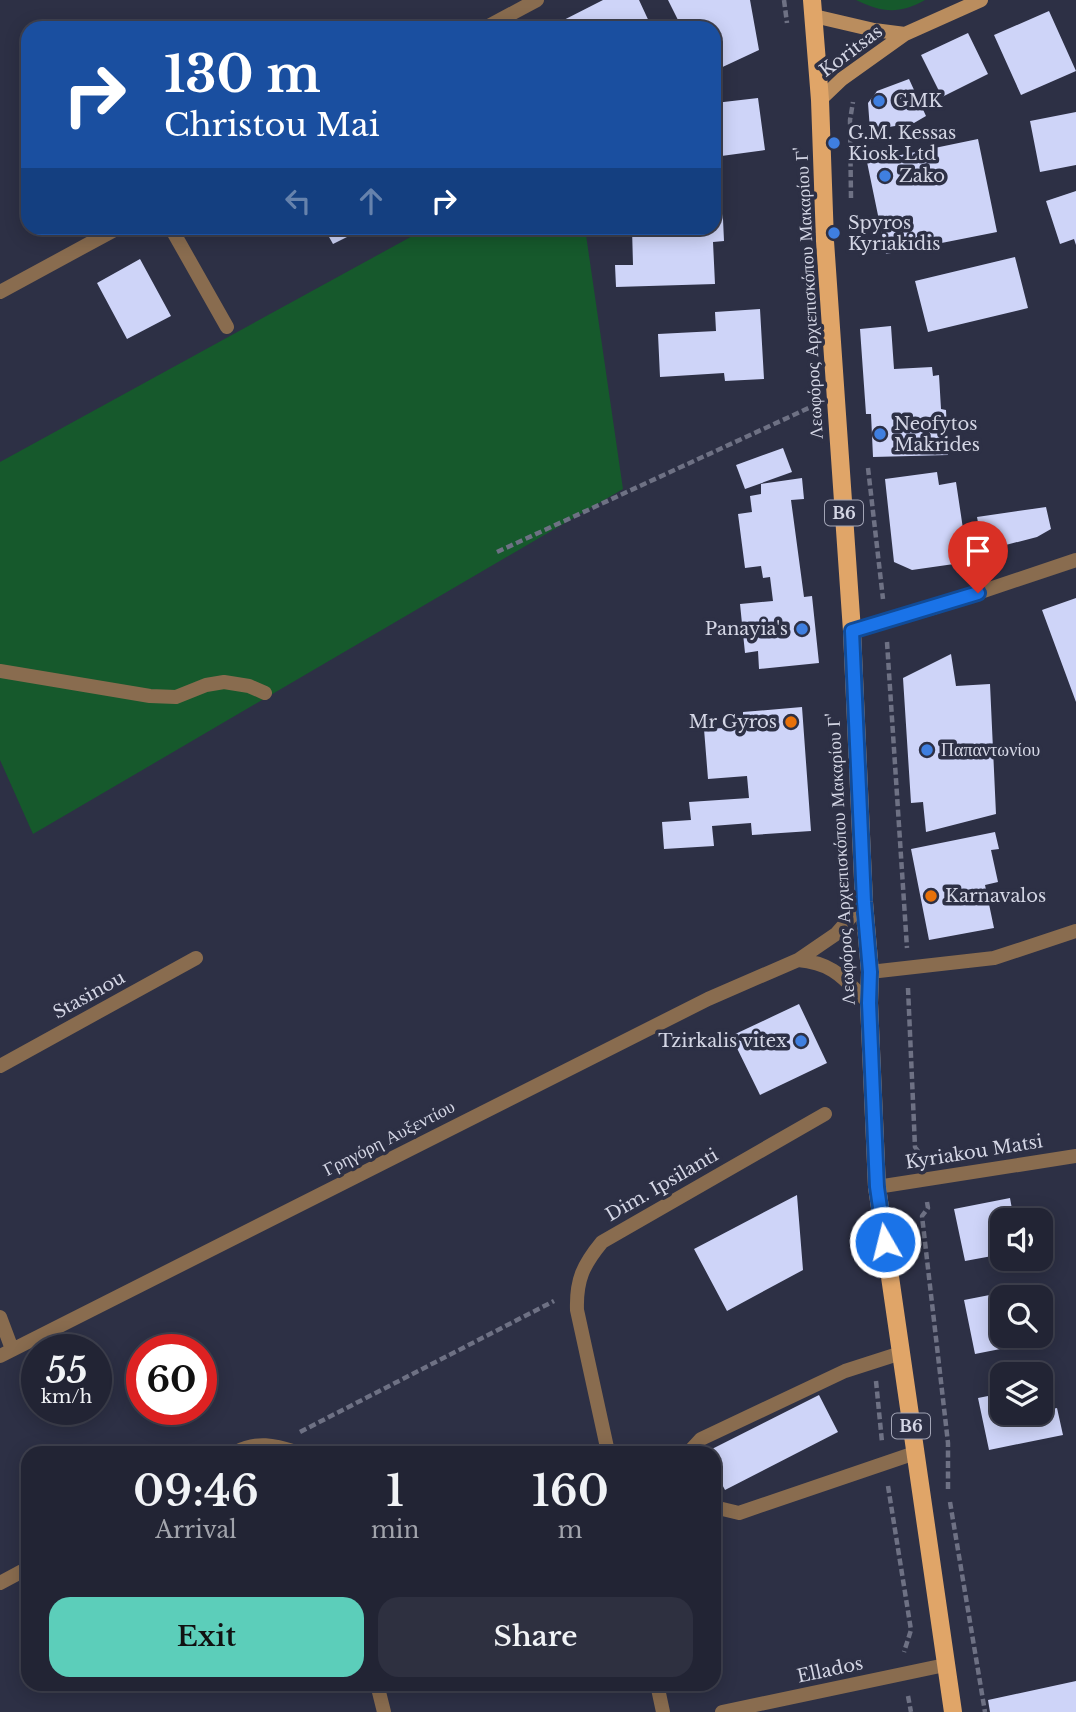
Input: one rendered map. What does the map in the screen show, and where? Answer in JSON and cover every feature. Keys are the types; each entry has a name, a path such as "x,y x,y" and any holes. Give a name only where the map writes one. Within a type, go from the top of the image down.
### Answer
{"main road":[{"name":"Λεωφόρος Αρχιεπισκόπου Μακαρίου Γ'","path":"813,8 820,100 825,241 852,631 864,902 870,972 877,1187 953,1712"}],"street":[{"path":"498,21 537,0"},
{"name":"Koritsas","path":"820,100 905,34 981,0"},
{"name":"Koritsas","path":"813,8 874,30 905,34"},
{"path":"0,292 105,235"},
{"path":"175,235 227,327"},
{"path":"852,631 933,608 1076,560"},
{"path":"0,671 150,696 176,697 206,685 224,682 249,686 265,693"},
{"name":"Γρηγόρη Αυξεντίου","path":"6,1353 708,999 798,960 836,934 864,902"},
{"path":"870,972 994,958 1076,931"},
{"name":"Stasinou","path":"0,1066 197,958"},
{"path":"798,960 818,961 831,968 869,1003"},
{"name":"Dim. Ipsilanti","path":"576,1289 586,1262 602,1242 825,1114"},
{"name":"Kyriakou Matsi","path":"877,1187 1076,1156"},
{"path":"576,1289 577,1310 607,1446"},
{"path":"0,1317 6,1353"},
{"path":"695,1446 701,1439 833,1377 901,1353"},
{"path":"247,1446 278,1446"},
{"path":"721,1509 739,1513 915,1453"},
{"path":"0,1583 21,1572"},
{"name":"Ellados","path":"722,1712 945,1665"},
{"path":"379,1691 384,1712"},
{"path":"658,1691 663,1712"}],"path":[{"path":"851,211 850,120 853,96 866,62"},
{"path":"497,552 836,395"},
{"path":"867,463 885,621 909,968 908,1002 915,1147 923,1157 928,1208 922,1216 948,1443 948,1486 985,1712"},
{"path":"275,1445 576,1289"}],"green space":[{"path":"856,0 925,0 907,8 891,10"},
{"path":"414,235 586,235 623,489 33,834 0,760 0,462"}],"building":[{"path":"603,0 639,0 649,21 562,21"},
{"path":"668,0 750,0 759,50 721,68 721,21 678,21"},
{"path":"1049,11 1076,71 1021,95 994,35"},
{"path":"968,33 988,74 942,97 921,55"},
{"path":"909,79 926,116 914,123 870,130 868,103 877,91"},
{"path":"758,98 765,150 721,156 721,102"},
{"path":"1076,112 1076,165 1040,172 1030,121"},
{"path":"978,139 997,232 886,254 867,162"},
{"path":"721,175 724,241 713,242 715,284 616,287 615,265 633,265 632,235 721,235"},
{"path":"1076,191 1076,245 1074,239 1060,244 1046,201"},
{"path":"328,235 351,235 333,244"},
{"path":"1015,257 1028,308 928,332 915,281"},
{"path":"140,259 171,316 127,339 97,283"},
{"path":"760,309 764,379 725,381 724,373 660,377 658,334 716,331 715,312"},
{"path":"891,326 894,369 932,367 933,376 939,375 941,409 946,410 948,455 873,457 871,414 866,414 860,329"},
{"path":"783,448 792,472 745,489 736,465"},
{"path":"937,472 939,485 956,482 968,562 912,570 894,562 885,479"},
{"path":"802,478 804,499 791,500 804,597 812,596 819,663 759,669 758,651 745,653 740,604 773,601 770,577 763,578 761,566 745,568 738,514 752,512 750,496 761,494 761,484"},
{"path":"1046,507 1051,529 1037,537 998,547 999,551 984,555 977,517"},
{"path":"1076,598 1076,702 1042,610"},
{"path":"951,654 956,686 990,684 996,814 926,832 923,802 911,803 903,678"},
{"path":"802,707 811,831 752,835 751,823 712,826 714,846 664,849 662,822 691,820 689,802 749,798 747,776 708,779 704,729 743,727 743,712"},
{"path":"995,832 999,849 991,850 998,882 985,885 994,928 929,940 911,849"},
{"path":"799,1004 827,1063 760,1095 731,1036"},
{"path":"797,1195 803,1270 727,1311 694,1249"},
{"path":"1010,1198 1012,1208 990,1208 990,1256 965,1261 954,1209"},
{"path":"990,1295 990,1348 1006,1348 975,1354 964,1300"},
{"path":"819,1395 838,1432 725,1490 721,1482 721,1446 718,1446"},
{"path":"990,1396 990,1425 1053,1425 1053,1409 1057,1408 1063,1435 989,1450 978,1398"},
{"path":"1076,1681 1076,1712 990,1712 988,1700"}],"place":[{"name":"GMK","path":"879,101"},
{"name":"G.M. Kessas Kiosk Ltd","path":"834,143"},
{"name":"Zako","path":"885,176"},
{"name":"Spyros Kyriakidis","path":"834,233"},
{"name":"Neofytos Makrides","path":"880,434"},
{"name":"Panayia's","path":"802,629"},
{"name":"Mr Gyros","path":"791,722"},
{"name":"Παπαντωνίου","path":"927,750"},
{"name":"Karnavalos","path":"931,896"},
{"name":"Tzirkalis vitex","path":"801,1041"}],"route":[{"path":"885,1242 877,1187 870,972 864,902 852,631 978,593"}]}
